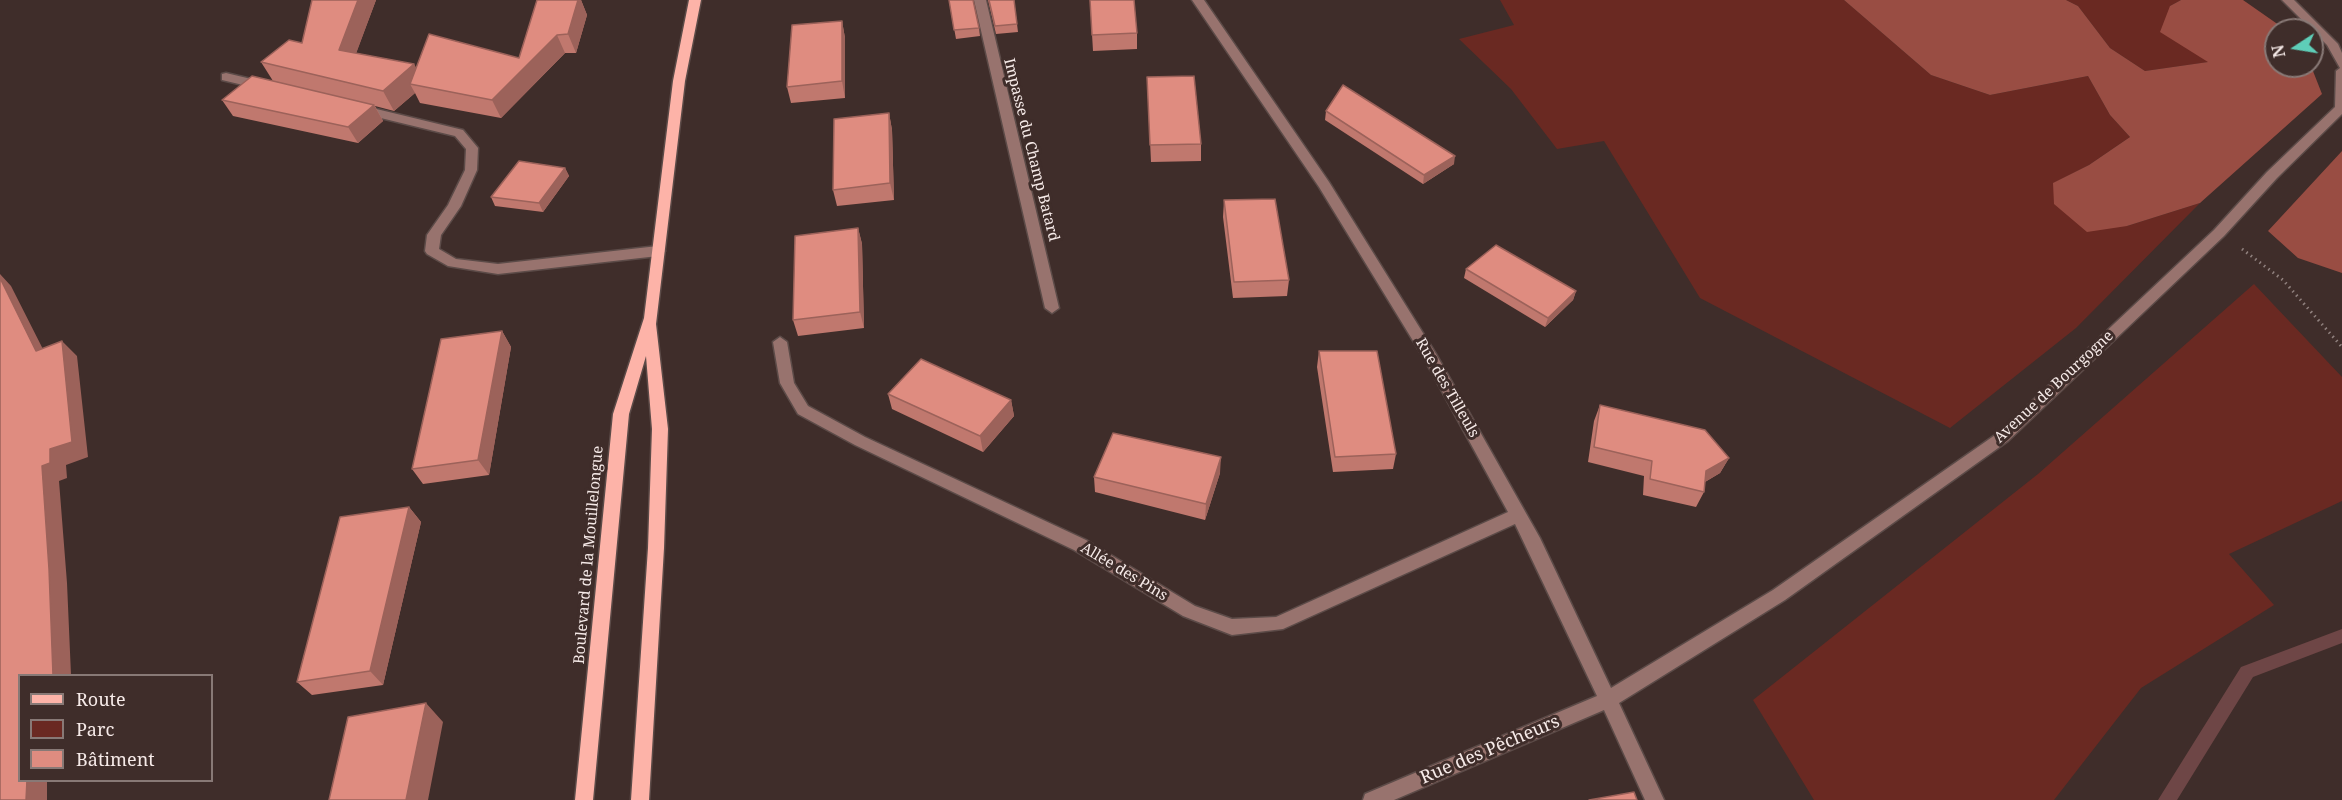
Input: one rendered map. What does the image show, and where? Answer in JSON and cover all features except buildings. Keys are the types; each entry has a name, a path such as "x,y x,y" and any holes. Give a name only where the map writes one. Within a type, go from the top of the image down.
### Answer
{"main road":[{"name":"Boulevard de la Mouillelongue","path":"640,800 656,559 660,429 651,318 680,81 695,0"},
{"name":"Boulevard de la Mouillelongue","path":"586,798 621,414 651,318"}],"street":[{"name":"Impasse du Champ Batard","path":"980,0 1052,308"},
{"name":"Rue des Tilleuls","path":"1198,0 1330,195 1431,358 1518,515 1655,800"},
{"path":"2288,0 2332,44 2342,65"},
{"name":"Avenue de Bourgogne","path":"1608,700 1779,595 2003,436 2219,233 2272,175 2341,108 2342,71"},
{"path":"226,77 272,88"},
{"path":"342,105 459,133 472,148 471,170 454,206 434,235 432,251 453,263 498,269 658,251"},
{"name":"Allée des Pins","path":"780,342 787,383 803,410 860,441 1080,545 1189,611 1232,627 1277,624 1518,515"},
{"name":"Rue des Pêcheurs","path":"1372,800 1608,700"}],"path":[{"path":"2219,233 2283,280 2342,347"}],"green space":[{"path":"1500,0 1844,0 1931,75 1990,95 2088,76 2110,115 2130,137 2089,165 2054,183 2127,226 2200,203 2076,328 1950,428 1700,298 1604,141 1557,149 1511,89 1459,39 1514,25"},
{"path":"2066,0 2181,0 2170,6 2209,62 2145,71 2110,48 2078,6"},
{"path":"2254,284 2342,377 2342,501 2229,554 2274,605 2141,688 2054,800 1814,800 1753,700 2038,474"}],"shaded area":[{"path":"1844,0 2066,0 2078,6 2110,48 2145,71 2208,62 2160,32 2170,6 2181,0 2243,0 2269,18 2264,18 2264,78 2316,78 2322,94 2200,203 2127,226 2087,232 2054,204 2053,183 2089,165 2130,137 2110,115 2088,76 1990,95 1931,75"},
{"path":"2342,151 2342,273 2298,258 2268,231"}],"waterway":[{"path":"2167,800 2247,672 2342,636"}]}
